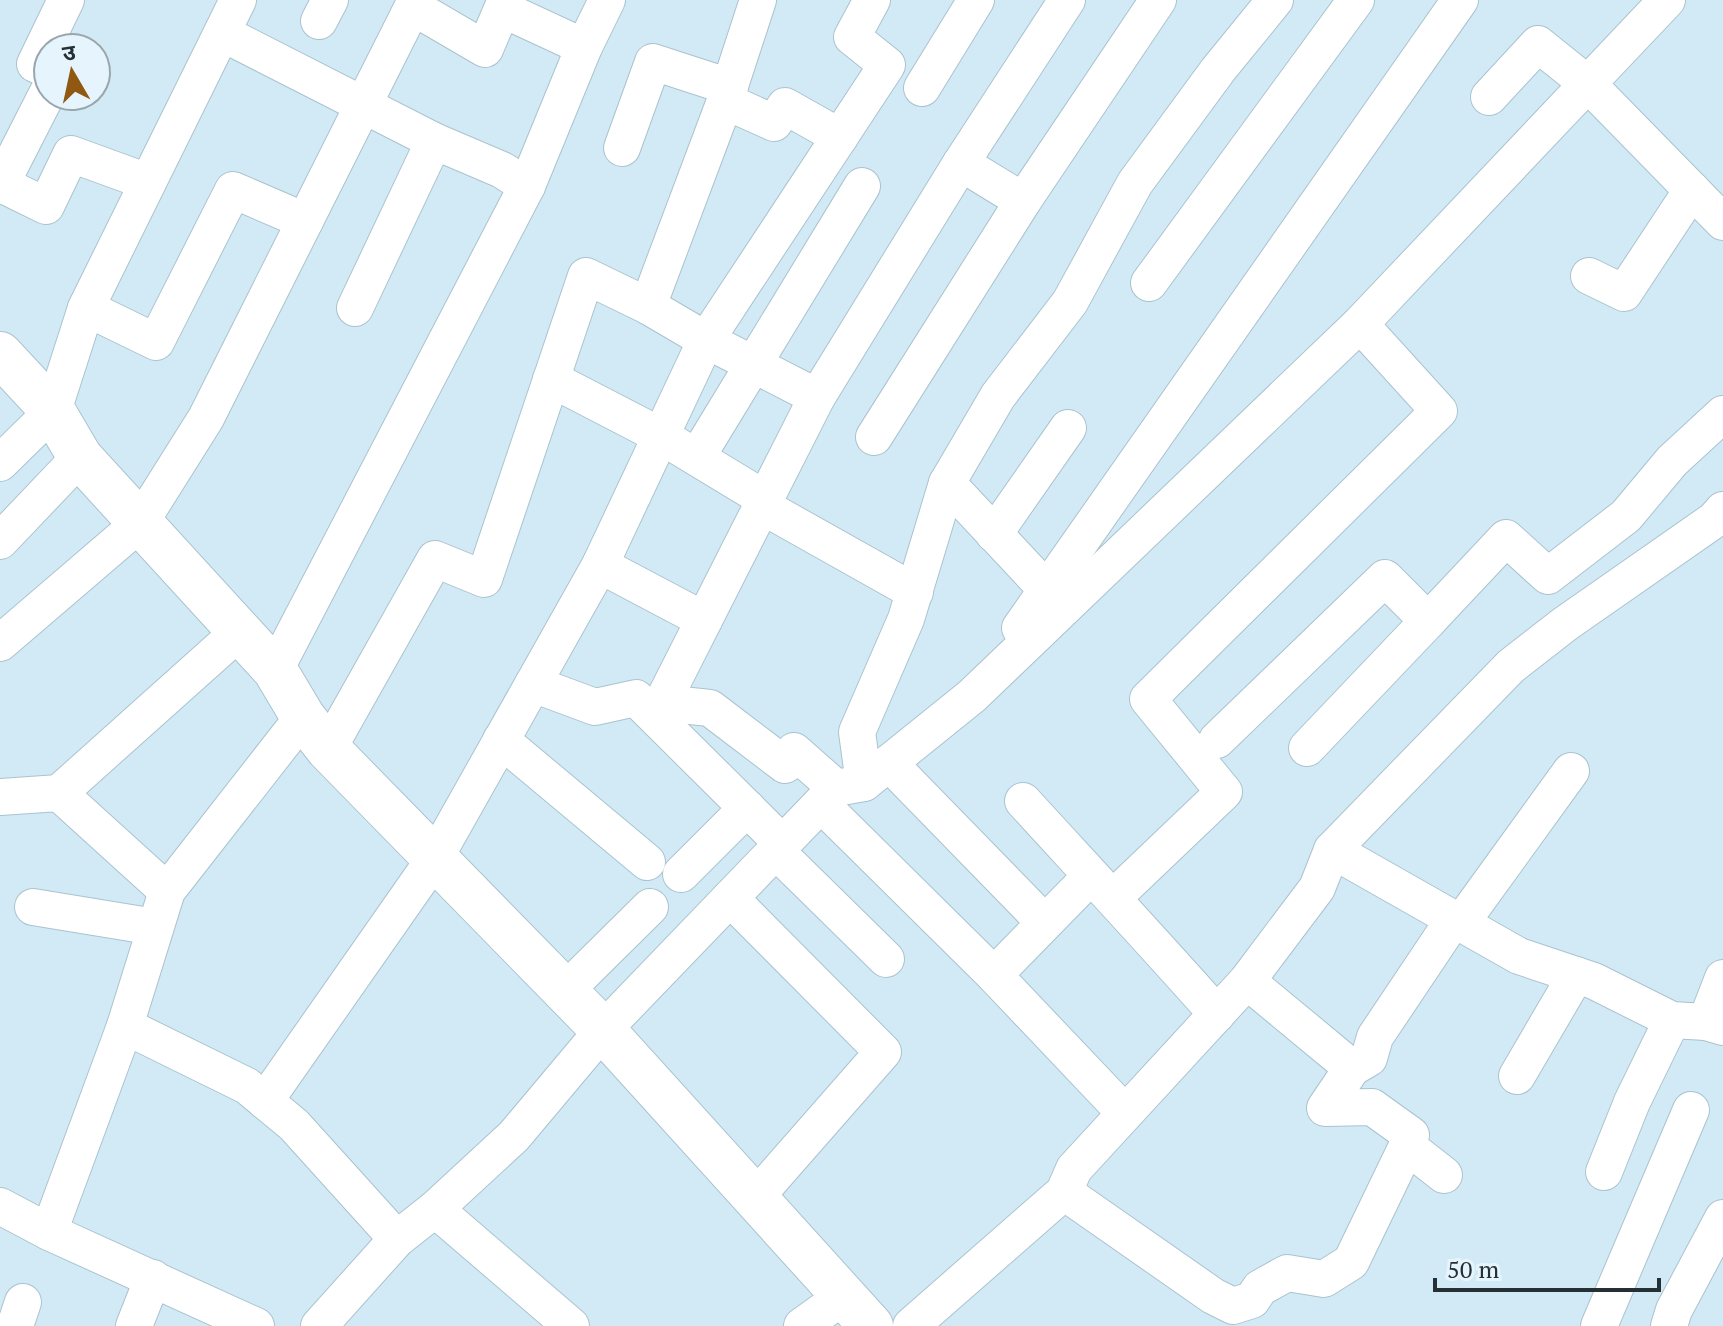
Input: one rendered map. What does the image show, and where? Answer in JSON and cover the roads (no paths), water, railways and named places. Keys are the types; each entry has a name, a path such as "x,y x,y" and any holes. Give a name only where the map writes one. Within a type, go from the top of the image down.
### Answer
{"street":[{"path":"50,32 66,0"},
{"path":"0,463 53,411 86,308 238,0"},
{"path":"275,670 527,186 584,47 607,0"},
{"path":"648,306 727,94 758,0"},
{"path":"265,1101 435,858 600,565 706,340 887,65 852,37 872,0"},
{"path":"922,88 976,0"},
{"path":"1044,922 853,784 794,751 785,765 710,708 662,703 817,397 961,163 1067,0"},
{"path":"874,437 1023,201 1158,0"},
{"path":"1149,283 1356,0"},
{"path":"972,696 1460,0"},
{"path":"319,1326 397,1239 435,1209 514,1136 603,1030 780,848 853,784 972,696 1360,324 1667,0"},
{"path":"0,643 140,523 206,418 415,3 485,49 502,9 584,47"},
{"path":"1125,1113 994,975 853,784 857,732 906,619 947,483 998,396 1070,302 1135,183 1269,3"},
{"path":"222,33 434,141 502,170 527,186"},
{"path":"1489,97 1538,44 1589,85 1723,222"},
{"path":"622,148 653,62 727,94 774,123 785,106 840,137"},
{"path":"38,112 0,185 46,206 71,154 148,182"},
{"path":"355,308 434,141"},
{"path":"961,163 1023,201"},
{"path":"697,457 862,186"},
{"path":"86,308 156,342 233,190 305,221"},
{"path":"1589,276 1624,293 1692,190"},
{"path":"49,1232 125,1026 167,891 316,733 435,559 484,579 586,276 817,397"},
{"path":"994,975 1044,922 1103,887 1224,792 1148,699 1439,411 1360,324"},
{"path":"0,354 53,411 80,457 275,670 316,733 603,1030 858,1311 802,1326"},
{"path":"551,379 697,457 764,503 915,592"},
{"path":"1307,748 1506,538 1548,576 1626,516 1672,461 1723,414"},
{"path":"994,534 1068,428"},
{"path":"0,541 80,457"},
{"path":"947,483 1047,590"},
{"path":"911,1326 1064,1192 1074,1169 1247,981 1317,888 1332,850 1511,666 1565,624 1720,516"},
{"path":"600,565 704,620"},
{"path":"1217,740 1385,578 1428,621"},
{"path":"0,797 59,793 240,631"},
{"path":"533,684 595,707 636,698 747,808 780,848 886,959"},
{"path":"501,740 647,862"},
{"path":"1064,1192 1213,1296 1233,1306 1252,1300 1260,1288 1287,1273 1324,1279 1351,1262 1411,1135 1372,1107 1325,1108 1352,1068 1369,1058 1375,1037 1571,771"},
{"path":"59,793 167,891"},
{"path":"1023,801 1217,1014"},
{"path":"681,874 747,808"},
{"path":"1332,850 1519,956 1594,981 1700,1023"},
{"path":"730,898 883,1052 755,1198"},
{"path":"33,907 155,927"},
{"path":"565,991 650,907"},
{"path":"1517,1076 1576,975"},
{"path":"1604,1172 1632,1102 1700,1023 1723,978"},
{"path":"1247,981 1352,1068"},
{"path":"125,1026 247,1086 294,1125 397,1239"},
{"path":"1600,1326 1691,1110"},
{"path":"1407,1146 1444,1175"},
{"path":"0,1206 49,1232 256,1326"},
{"path":"435,1209 571,1326"},
{"path":"1669,1326 1674,1310 1723,1218"},
{"path":"134,1326 153,1278"}]}
